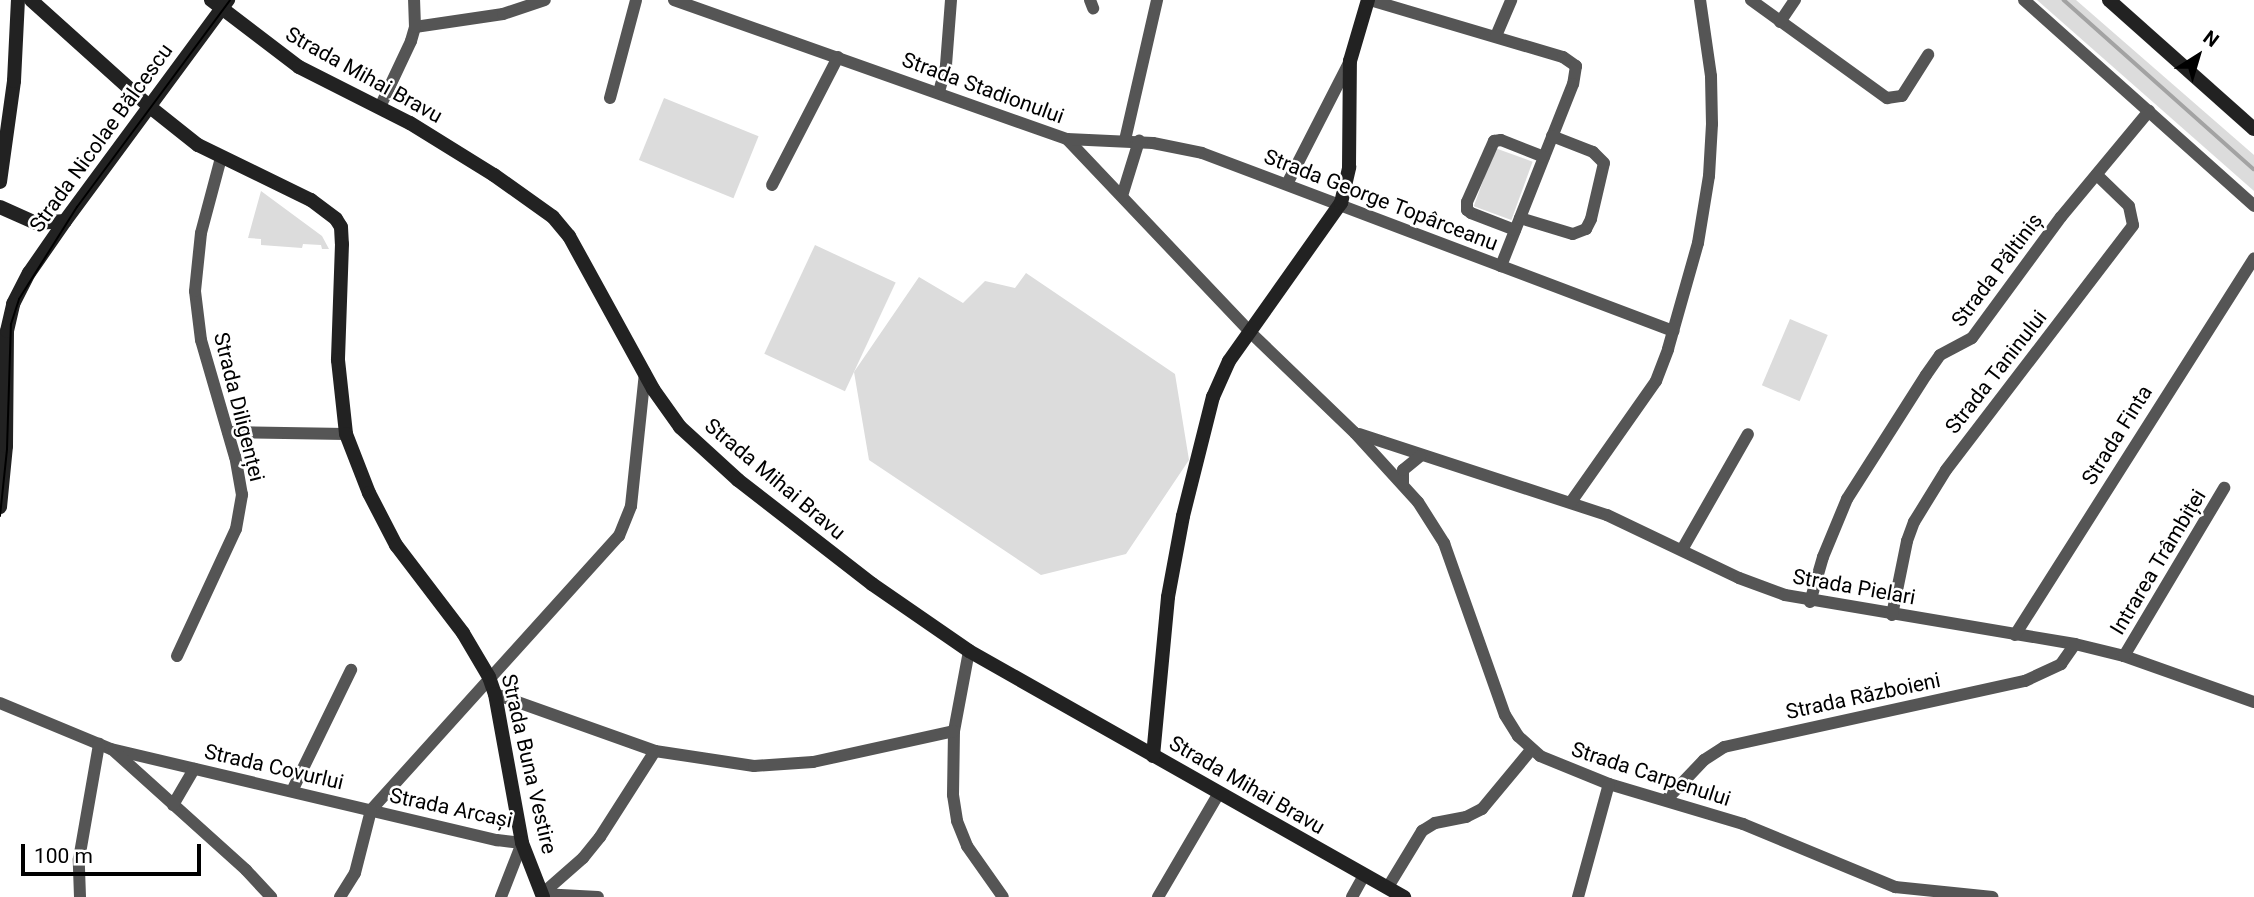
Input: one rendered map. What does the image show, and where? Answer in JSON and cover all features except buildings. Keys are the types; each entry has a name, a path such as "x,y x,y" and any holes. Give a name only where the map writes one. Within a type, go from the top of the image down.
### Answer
{"main road":[{"path":"0,182 14,81 18,0"},
{"path":"31,0 148,106 198,145 220,158"},
{"path":"1153,756 1168,597 1183,516 1216,387 1229,361 1341,203 1349,167 1350,61 1369,0"},
{"path":"2109,0 2254,129"},
{"name":"Strada Nicolae Bălcescu","path":"0,507 6,446 7,331 13,304 29,273 220,3"},
{"name":"Strada Mihai Bravu","path":"220,3 299,67 380,107 458,152 553,217 569,236 645,373 680,427 715,460 872,584 970,651 1404,897"},
{"name":"Strada Buna Vestire","path":"220,158 311,200 336,219 341,227 338,360 346,434 369,493 396,545 463,633 489,677 495,694 522,843 542,896"},
{"path":"0,207 36,223 65,221"}],"street":[{"path":"380,107 415,27 414,0"},
{"path":"415,27 480,19 528,8 545,0"},
{"path":"610,98 636,0"},
{"name":"Strada Stadionului","path":"674,0 1068,139 1250,332"},
{"path":"939,93 946,65 951,0"},
{"path":"1125,140 1157,0"},
{"path":"1369,0 1563,57 1576,66 1577,73 1501,266"},
{"path":"1496,36 1511,0"},
{"path":"1571,502 1644,402 1660,370 1698,243 1709,176 1711,76 1700,0"},
{"path":"1751,0 1887,98 1902,96 1928,55"},
{"path":"1780,22 1795,0"},
{"path":"2024,0 2254,206"},
{"path":"772,185 838,57"},
{"path":"1287,184 1350,61"},
{"name":"Strada Păltiniș","path":"1810,602 1823,557 1847,499 1926,374 1940,355 1972,338 2061,217 2149,111"},
{"path":"1544,157 1501,140 1494,141 1467,202 1467,210 1518,224 1573,234 1586,229 1591,219 1604,163 1593,152 1552,136"},
{"name":"Strada George Topârceanu","path":"1068,139 1139,141 1185,148 1341,203 1673,331"},
{"path":"1122,196 1139,141"},
{"name":"Strada Diligenței","path":"177,656 236,528 241,509 240,477 201,340 195,291 201,233 220,158"},
{"name":"Strada Taninului","path":"1892,615 1908,541 1929,496 2133,225 2129,206 2097,175"},
{"name":"Strada Finta","path":"2015,635 2254,257"},
{"name":"Strada Pielari","path":"1250,332 1355,433 1420,456 1571,502 1683,548 1763,588 1810,602 2075,645 2124,656 2254,702"},
{"path":"340,897 355,873 371,810 463,712 489,677 611,546 626,522 639,446 645,373"},
{"path":"228,432 346,434"},
{"name":"Strada Carpenului","path":"1355,433 1429,516 1444,543 1495,693 1518,736 1531,750 1548,761 1609,784 1743,824 1899,892 1992,897"},
{"path":"1683,548 1748,434"},
{"path":"1402,484 1403,470 1420,456"},
{"name":"Intrarea Trâmbiței","path":"2124,656 2224,488"},
{"name":"Strada Războieni","path":"1666,800 1704,760 1724,747 2025,681 2061,664 2075,645"},
{"path":"970,651 954,731 952,776 957,821 979,866 1003,897"},
{"path":"292,791 351,670"},
{"path":"495,694 655,751 727,764 779,766 954,731"},
{"name":"Strada Covurlui","path":"0,704 105,746 371,810"},
{"path":"80,897 79,859 105,746 246,870 271,897"},
{"path":"1388,887 1422,831 1482,809 1531,750"},
{"path":"542,896 583,858 600,837 655,751"},
{"path":"173,806 194,769"},
{"path":"1578,897 1609,784"},
{"path":"1158,897 1219,793"},
{"name":"Strada Arcași","path":"371,810 497,840 522,843"},
{"path":"501,897 522,843"},
{"path":"1352,897 1364,875"},
{"path":"542,896 598,897"}],"shaded area":[{"path":"2037,0 2076,0 2254,155 2254,191"},
{"path":"664,98 759,136 733,198 639,160"},
{"path":"1495,148 1533,162 1511,220 1474,206"},
{"path":"261,191 322,236 329,249 322,249 321,245 303,244 302,248 261,245 261,239 248,238"},
{"path":"815,245 896,283 845,391 764,354"},
{"path":"1026,273 1175,374 1189,460 1126,554 1041,575 869,460 854,372 919,277 963,303 985,281 1015,288"},
{"path":"1790,319 1828,335 1800,401 1762,385"}],"waterway":[{"path":"2064,0 2254,169"}],"tram line":[{"path":"0,516 7,449 11,324 19,299 77,207 230,0"}]}
